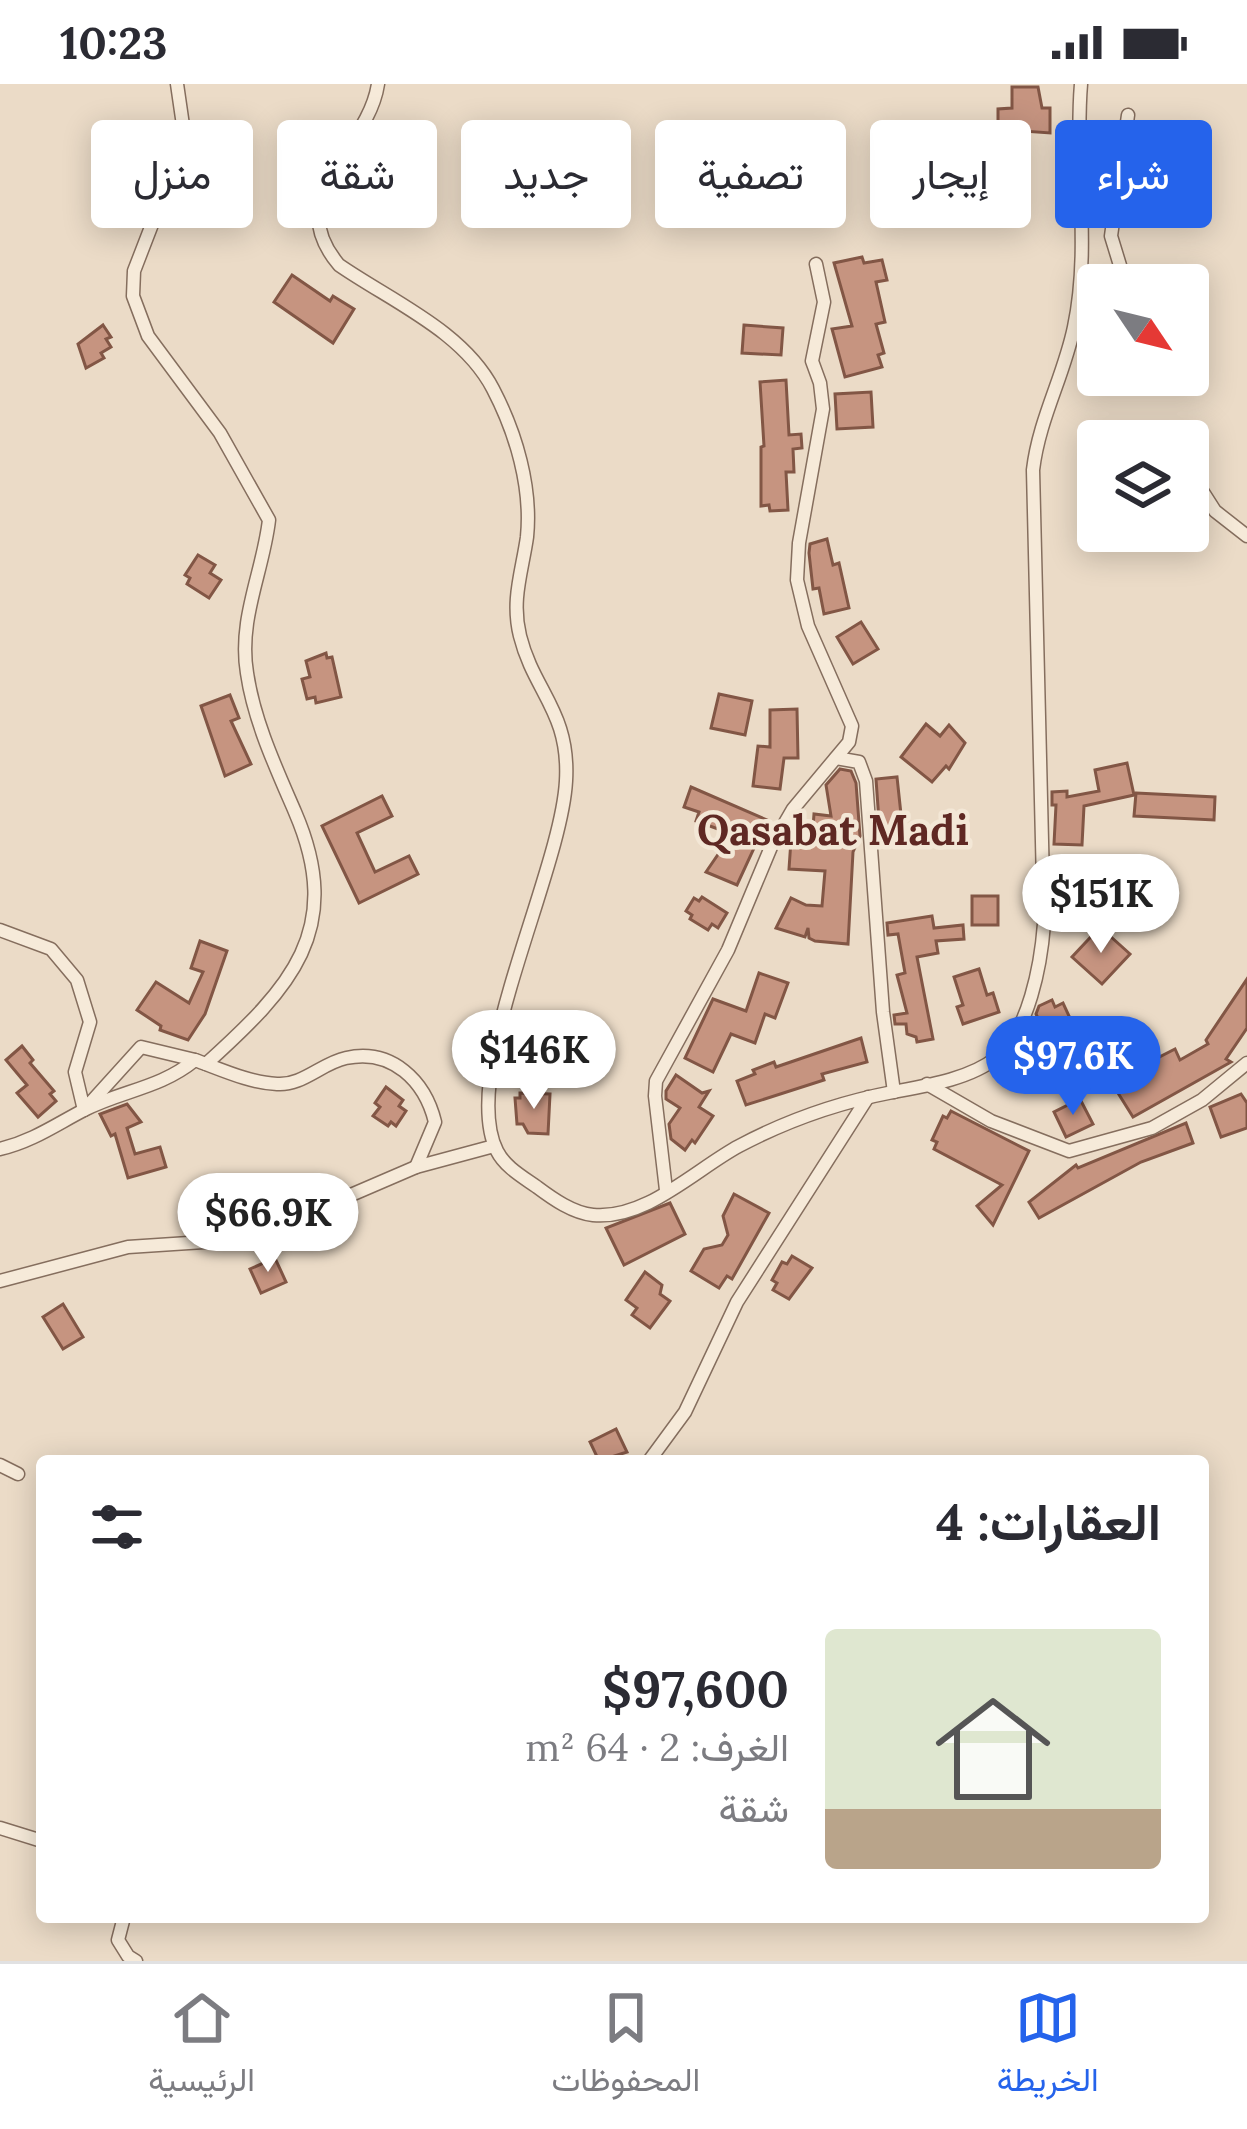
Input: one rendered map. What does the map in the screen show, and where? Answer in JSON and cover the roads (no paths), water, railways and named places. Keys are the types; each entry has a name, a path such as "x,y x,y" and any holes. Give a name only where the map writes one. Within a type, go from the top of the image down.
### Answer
{"street":[{"path":"0,1149 29,1142 84,1110 170,1079 200,1062 250,1021 301,962 314,916 314,891 300,825 272,760 247,674 245,624 268,527 267,513 220,433 148,336 133,296 134,271 185,139 177,84"},
{"path":"378,84 375,104 319,199 325,245 339,265 468,353 509,421 526,490 526,538 515,592 520,638 551,700 567,762 553,857 501,1022 490,1090 494,1147 504,1162 551,1197 595,1216 633,1208 758,1137 868,1097 988,1064 1007,1047 1021,1019 1042,947 1045,882 1033,470 1044,415 1075,326 1082,254 1081,84"},
{"path":"1120,264 1111,236 1128,115"},
{"path":"666,1190 656,1081 728,950 771,847 793,809 849,742 849,716 808,626 797,580 823,409 812,361 824,302 816,264"},
{"path":"1209,502 1247,536"},
{"path":"836,758 860,762 866,781 879,970 894,1092"},
{"path":"0,930 51,949 77,980 90,1022 75,1072 84,1110"},
{"path":"84,1110 141,1047 281,1085 349,1057 379,1059 407,1070 422,1085 435,1122 416,1167"},
{"path":"927,1084 991,1121 1069,1150 1152,1128 1202,1100 1247,1064"},
{"path":"653,1455 685,1412 737,1302 868,1097"},
{"path":"0,1280 128,1247 218,1241 330,1204 416,1167 494,1147"},
{"path":"0,1465 18,1474"},
{"path":"0,1828 36,1839"},
{"path":"122,1923 118,1940 136,1961"}],"district":[{"name":"Qasabat Madi","path":"833,830"}]}
